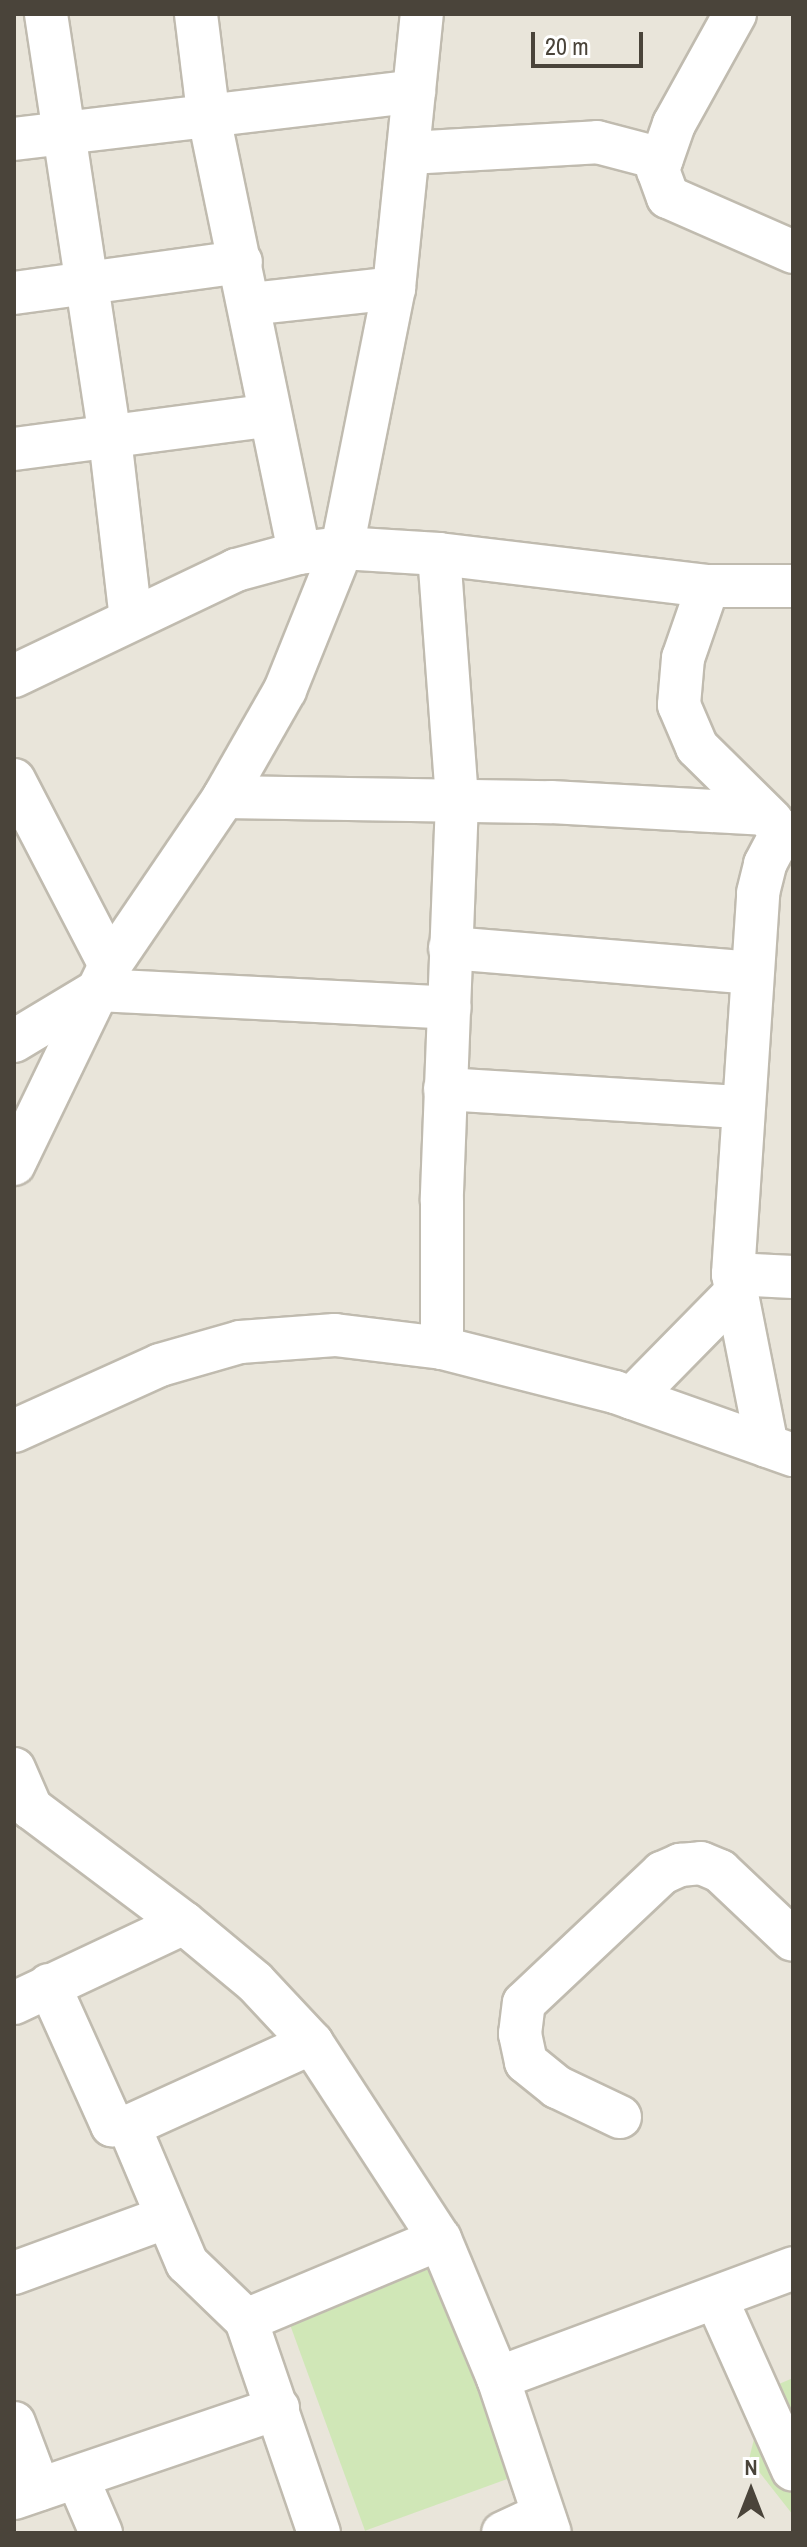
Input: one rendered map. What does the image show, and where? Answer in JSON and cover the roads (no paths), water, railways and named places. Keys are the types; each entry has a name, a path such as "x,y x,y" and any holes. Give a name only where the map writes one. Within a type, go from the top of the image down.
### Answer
{"street":[{"path":"46,14 82,280 110,438 131,619"},
{"path":"196,14 208,112 250,304 266,416 299,553"},
{"path":"17,1139 105,977 224,797 285,690 342,548 394,288 422,14"},
{"path":"735,14 674,124 658,170 668,197 793,252"},
{"path":"14,139 208,112 414,91"},
{"path":"409,153 597,142 662,159"},
{"path":"14,293 82,280 241,262"},
{"path":"250,304 394,288"},
{"path":"14,449 266,416"},
{"path":"14,676 236,570 299,553 342,548 439,554 708,586 793,586"},
{"path":"439,554 457,802 445,1089 442,1348"},
{"path":"708,586 683,658 679,705 697,747 780,827"},
{"path":"14,780 105,977"},
{"path":"224,797 551,802 780,827"},
{"path":"780,827 761,878 751,973 734,1283 780,1450"},
{"path":"450,948 751,973"},
{"path":"14,1041 105,977 450,1008"},
{"path":"445,1089 742,1107"},
{"path":"632,1398 734,1283 793,1277"},
{"path":"14,1431 160,1365 240,1342 335,1335 442,1348 632,1398 780,1450"},
{"path":"14,1769 23,1808 184,1923 255,1982 312,2043 440,2239 498,2378 546,2524 503,2533"},
{"path":"620,2117 557,2087 526,2062 520,2034 524,2003 662,1873 680,1865 701,1863 720,1871 793,1940"},
{"path":"184,1923 32,1994 107,2123 129,2126 312,2043"},
{"path":"129,2126 164,2218 197,2277 246,2320 319,2533"},
{"path":"14,2273 164,2218"},
{"path":"246,2320 440,2239"},
{"path":"498,2378 793,2268"},
{"path":"716,2298 793,2470"},
{"path":"43,2488 278,2408"},
{"path":"14,2423 43,2488 101,2533"}]}
